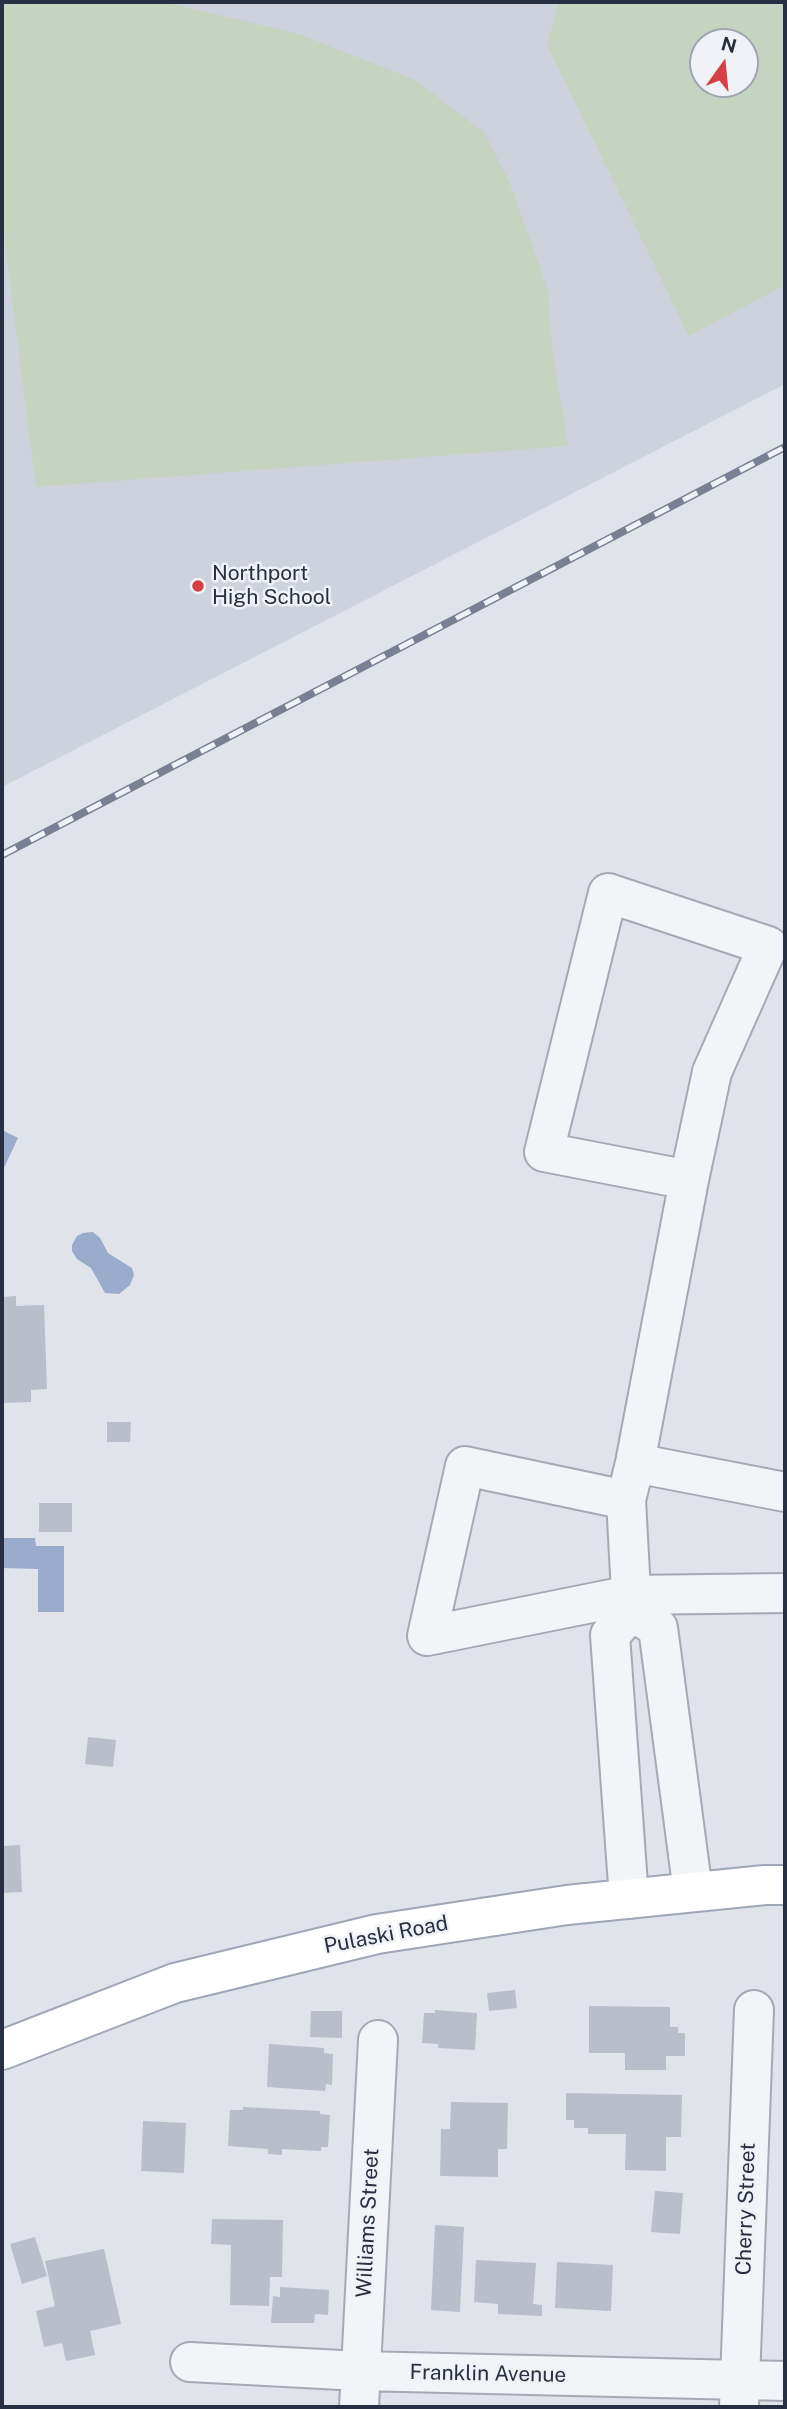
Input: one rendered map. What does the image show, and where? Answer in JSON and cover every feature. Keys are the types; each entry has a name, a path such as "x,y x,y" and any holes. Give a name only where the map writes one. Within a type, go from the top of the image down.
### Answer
{"main road":[{"name":"Pulaski Road","path":"2,2050 175,1983 377,1934 568,1905 785,1885"}],"street":[{"path":"629,1899 610,1635 632,1603 626,1500 688,1180 712,1072 776,942 608,893 544,1152 688,1180"},
{"path":"635,1463 785,1492"},
{"path":"626,1500 465,1466 426,1636 632,1603 785,1594"},
{"path":"632,1603 658,1628 693,1892"},
{"name":"Cherry Street","path":"740,2393 754,2010"},
{"name":"Williams Street","path":"359,2389 378,2040"},
{"name":"Franklin Avenue","path":"190,2362 359,2389 740,2393 785,2382"}],"shaded area":[{"name":"Northport High School","path":"2,2 785,2 785,384 2,787"}],"green space":[{"path":"16,2 164,2 299,34 415,80 484,132 509,181 548,289 553,354 568,446 36,487 2,219 2,6"},
{"path":"559,2 785,2 785,285 689,336 547,45"}],"water":[{"path":"2,1130 18,1138 2,1172"},
{"path":"93,1232 100,1238 108,1253 132,1268 134,1275 130,1285 119,1294 105,1293 91,1268 77,1259 72,1251 77,1236"},
{"path":"2,1538 35,1538 36,1546 64,1546 64,1612 38,1612 38,1569 2,1568"}],"building":[{"path":"16,1296 16,1306 44,1305 47,1389 31,1390 31,1402 2,1403 2,1297"},
{"path":"107,1422 131,1422 130,1442 107,1442"},
{"path":"39,1503 72,1503 72,1532 39,1532"},
{"path":"88,1737 116,1740 113,1767 85,1764"},
{"path":"20,1845 22,1892 2,1893 2,1846"},
{"path":"515,1990 517,2008 489,2011 487,1993"},
{"path":"589,2006 670,2007 670,2027 678,2027 678,2033 685,2033 685,2056 666,2056 666,2070 625,2070 625,2053 589,2053"},
{"path":"435,2010 477,2013 475,2050 438,2048 438,2044 422,2043 424,2013 435,2013"},
{"path":"311,2011 342,2011 342,2038 310,2037"},
{"path":"269,2044 324,2048 324,2053 333,2054 332,2085 326,2084 325,2091 267,2087"},
{"path":"566,2093 682,2095 681,2137 666,2137 666,2171 625,2170 626,2134 588,2134 588,2128 574,2128 574,2120 566,2120"},
{"path":"451,2102 508,2103 507,2149 498,2149 498,2177 440,2176 441,2129 450,2129"},
{"path":"243,2107 320,2111 320,2114 330,2115 328,2147 321,2147 321,2151 282,2149 282,2155 268,2154 268,2149 228,2146 230,2110 243,2110"},
{"path":"143,2121 186,2123 184,2173 141,2171"},
{"path":"655,2191 683,2193 680,2234 651,2232"},
{"path":"212,2219 283,2220 282,2277 270,2277 269,2306 230,2305 231,2245 211,2244"},
{"path":"435,2225 464,2227 460,2312 431,2310"},
{"path":"35,2237 47,2276 22,2284 10,2244"},
{"path":"104,2249 121,2324 90,2331 95,2355 66,2361 62,2343 44,2347 36,2311 55,2306 45,2261"},
{"path":"476,2260 536,2263 533,2304 542,2305 542,2316 498,2314 498,2304 474,2302"},
{"path":"557,2262 613,2265 611,2311 555,2308"},
{"path":"280,2287 329,2290 328,2315 315,2314 314,2323 271,2323 273,2296 280,2297"}],"railway":[{"path":"2,855 785,447"}],"place":[{"name":"Northport High School","path":"198,586"}]}
